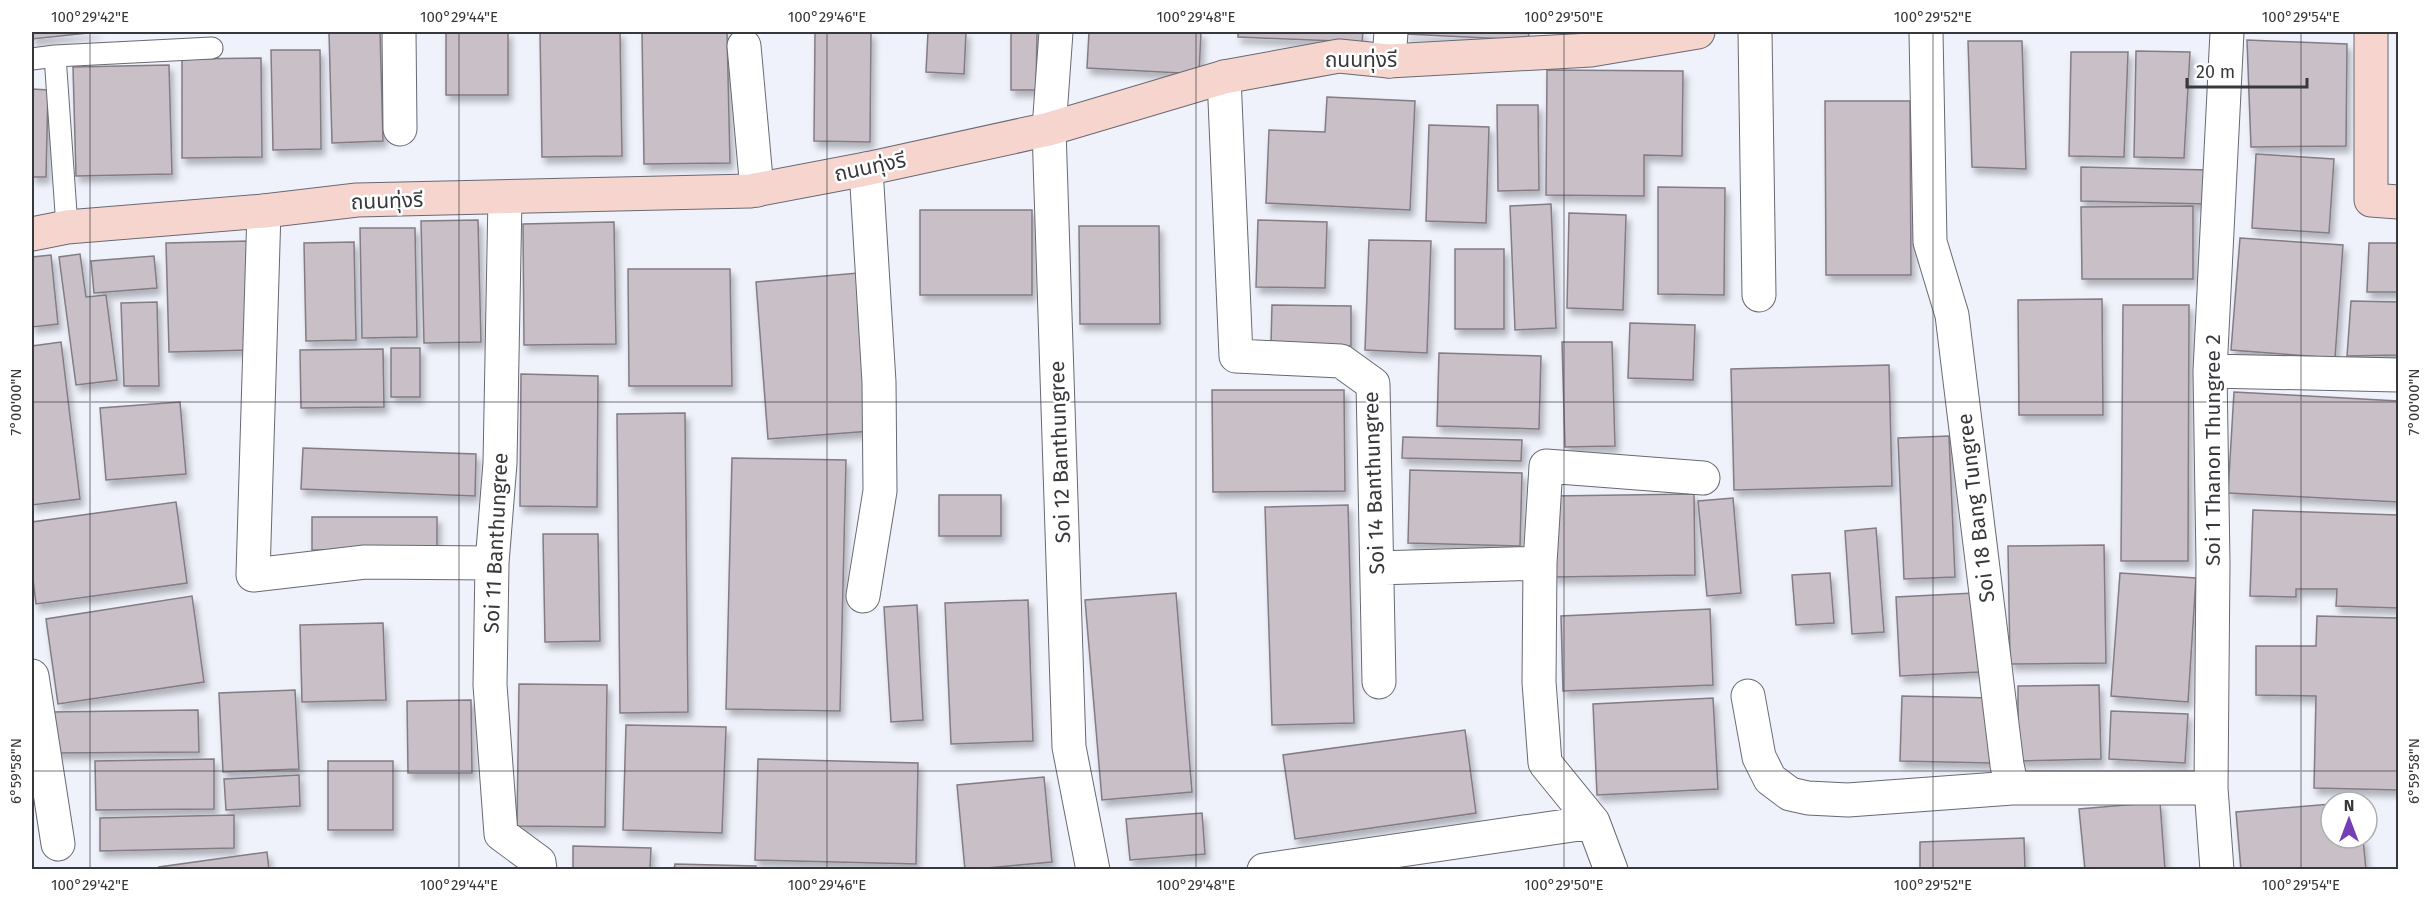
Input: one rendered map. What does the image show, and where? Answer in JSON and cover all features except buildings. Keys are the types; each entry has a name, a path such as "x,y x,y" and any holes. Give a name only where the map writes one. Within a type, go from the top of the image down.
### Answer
{"street":[{"path":"399,32 400,129"},
{"name":"Soi 12 Banthungree","path":"1056,32 1049,129 1069,747 1093,870"},
{"name":"ถนนทุ่งรี","path":"32,234 67,227 264,211 357,200 757,190 1049,129 1224,77 1390,46 1591,50 1698,32"},
{"path":"1755,32 1759,295"},
{"name":"Soi 18 Bang Tungree","path":"1926,32 1930,242 1952,315 2007,765 2012,789"},
{"name":"Soi 1 Thanon Thungree 2","path":"2217,870 2211,789 2213,563 2210,371 2227,32"},
{"path":"2371,32 2371,200 2398,202"},
{"path":"744,46 757,190"},
{"name":"Soi 14 Banthungree","path":"1224,77 1236,356 1341,361 1373,384 1379,682"},
{"path":"863,596 880,491 879,382 866,169"},
{"name":"Soi 11 Banthungree","path":"505,198 500,463 492,563 490,685 501,834 539,861 540,870"},
{"path":"264,211 254,575 365,562 492,563"},
{"path":"2210,371 2398,375"},
{"path":"1611,870 1593,822 1545,763 1539,682 1540,563 1546,466 1703,478"},
{"path":"1377,568 1540,563"},
{"path":"32,676 58,844"},
{"path":"1748,696 1759,757 1770,779 1790,794 1808,798 1848,800 2012,789 2211,789"},
{"path":"1264,870 1593,822"}],"lane":[{"path":"32,59 212,48"},
{"path":"55,56 67,227"}]}
